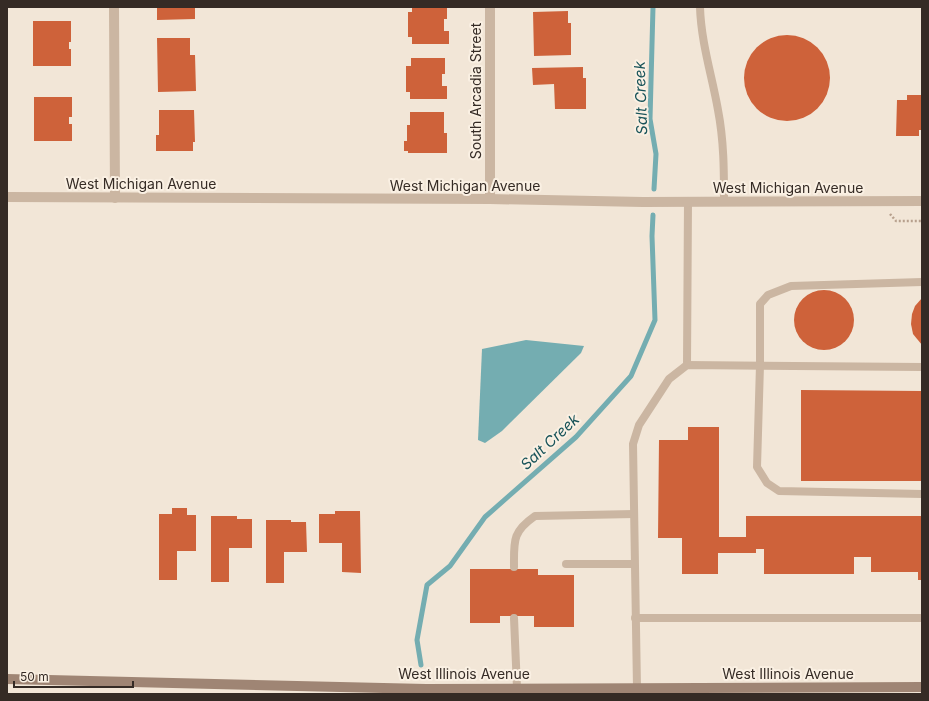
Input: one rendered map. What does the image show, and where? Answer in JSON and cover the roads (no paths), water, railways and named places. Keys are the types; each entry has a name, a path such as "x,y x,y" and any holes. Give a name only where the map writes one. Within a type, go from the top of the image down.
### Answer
{"main road":[{"name":"West Illinois Avenue","path":"7,679 426,689 922,687"}],"street":[{"path":"114,7 115,198"},
{"name":"South Arcadia Street","path":"490,7 490,199"},
{"name":"West Michigan Avenue","path":"7,197 490,199 688,202 922,201"}],"lane":[{"path":"700,7 700,23 712,75 723,139 724,202"},
{"path":"687,365 688,202"},
{"path":"922,282 790,286 768,295 760,304 760,365 756,468 767,483 778,492 922,494"},
{"path":"637,688 633,444 639,425 669,379 687,365 922,368"},
{"path":"514,567 514,544 516,535 524,523 536,516 634,514"},
{"path":"566,564 634,564"},
{"path":"514,618 517,688"},
{"path":"636,618 922,618"}],"water":[{"path":"526,340 584,346 581,353 502,431 485,443 478,440 482,349"}],"waterway":[{"name":"Salt Creek","path":"653,7 650,119 656,154 654,189"},
{"name":"Salt Creek","path":"421,665 417,640 427,585 450,566 485,517 576,437 631,376 655,320 652,236 653,215"}]}
